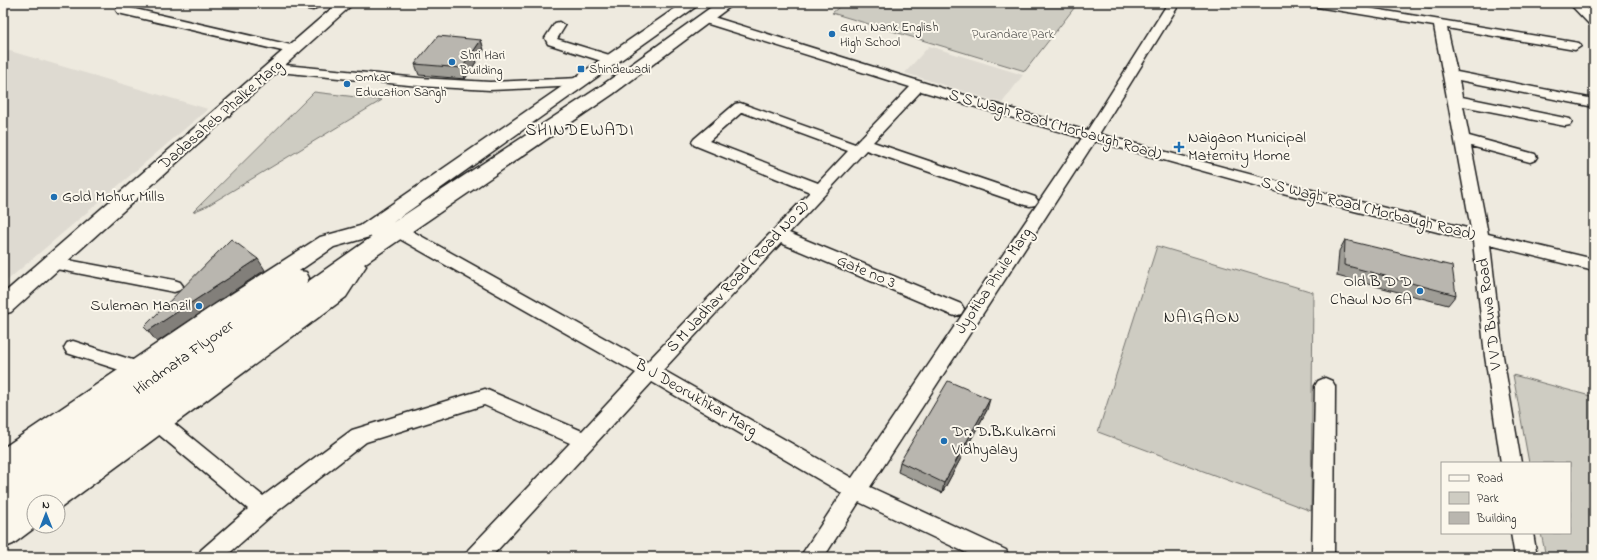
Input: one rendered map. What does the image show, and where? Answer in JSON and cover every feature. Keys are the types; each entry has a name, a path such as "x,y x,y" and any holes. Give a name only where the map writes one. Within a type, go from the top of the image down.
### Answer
{"highway":[{"name":"Hindmata Flyover","path":"3,512 324,271 367,231 693,3"},
{"name":"Hindmata Flyover","path":"3,485 324,271 361,256 397,230 607,90 727,3"},
{"path":"3,462 216,315 327,242 367,231"},
{"path":"58,494 338,291 361,256"},
{"path":"3,535 26,518"}],"street":[{"name":"Dadasaheb Phalke Marg","path":"3,306 347,3"},
{"name":"Jyotiba Phule Marg","path":"811,557 1090,136 1174,3"},
{"path":"1317,3 1434,10 1575,46"},
{"path":"1575,3 1594,22"},
{"path":"122,10 295,50"},
{"name":"V V D Buva Road","path":"1434,10 1451,74 1481,238 1494,356 1511,462"},
{"name":"S S Wagh Road (Morbaugh Road)","path":"706,19 918,86 1090,136 1481,238 1594,265"},
{"path":"559,26 551,38 552,41 611,60"},
{"path":"274,68 419,82 482,85 580,82"},
{"path":"1451,74 1594,103"},
{"name":"S M Jadhav Road (Road No 2)","path":"476,557 918,86"},
{"path":"1456,100 1565,122"},
{"path":"820,190 699,142 740,108 1030,201"},
{"path":"1463,139 1530,157"},
{"name":"B J Deorukhkar Marg","path":"397,230 650,372 855,490 998,557"},
{"name":"Gate no 3","path":"778,235 955,309"},
{"path":"52,263 174,286"},
{"path":"73,348 138,369"},
{"path":"1323,557 1325,386"},
{"path":"209,557 263,509 358,436 485,396 585,441"},
{"path":"158,422 263,509"},
{"path":"1522,534 1526,557"}],"shaded area":[{"path":"929,46 1023,75 1002,103 905,73"},
{"name":"Gold Mohur Mills","path":"3,49 208,109 3,284"}],"green space":[{"name":"Purandare Park","path":"844,3 1078,3 1025,71 832,13"},
{"path":"314,92 382,100 207,206 193,212"},
{"path":"1157,246 1313,292 1311,511 1098,432"},
{"path":"1513,375 1594,397 1594,557 1546,557 1541,534 1571,534 1571,462 1529,462"}],"building":[{"path":"438,36 481,40 462,68 415,64"},
{"path":"231,239 258,259 148,331 144,327"},
{"path":"1345,240 1452,266 1456,295 1344,265"},
{"name":"Dr. D.B.Kulkarni Vidhyalay","path":"948,381 990,399 944,483 900,462"}],"place":[{"name":"Guru Nank English High School","path":"832,34"},
{"name":"Shri Hari Building","path":"452,62"},
{"name":"Shindewadi","path":"581,69"},
{"name":"Omkar Education Sangh","path":"347,84"},
{"name":"Naigaon Municipal Maternity Home","path":"1179,147"},
{"name":"Gold Mohur Mills","path":"54,197"},
{"name":"Old B D D Chawl No 6A","path":"1420,291"},
{"name":"Suleman Manzil","path":"199,306"},
{"name":"Dr. D.B.Kulkarni Vidhyalay","path":"944,441"}],"district":[{"name":"SHINDEWADI","path":"580,130"},
{"name":"NAIGAON","path":"1202,317"}]}
